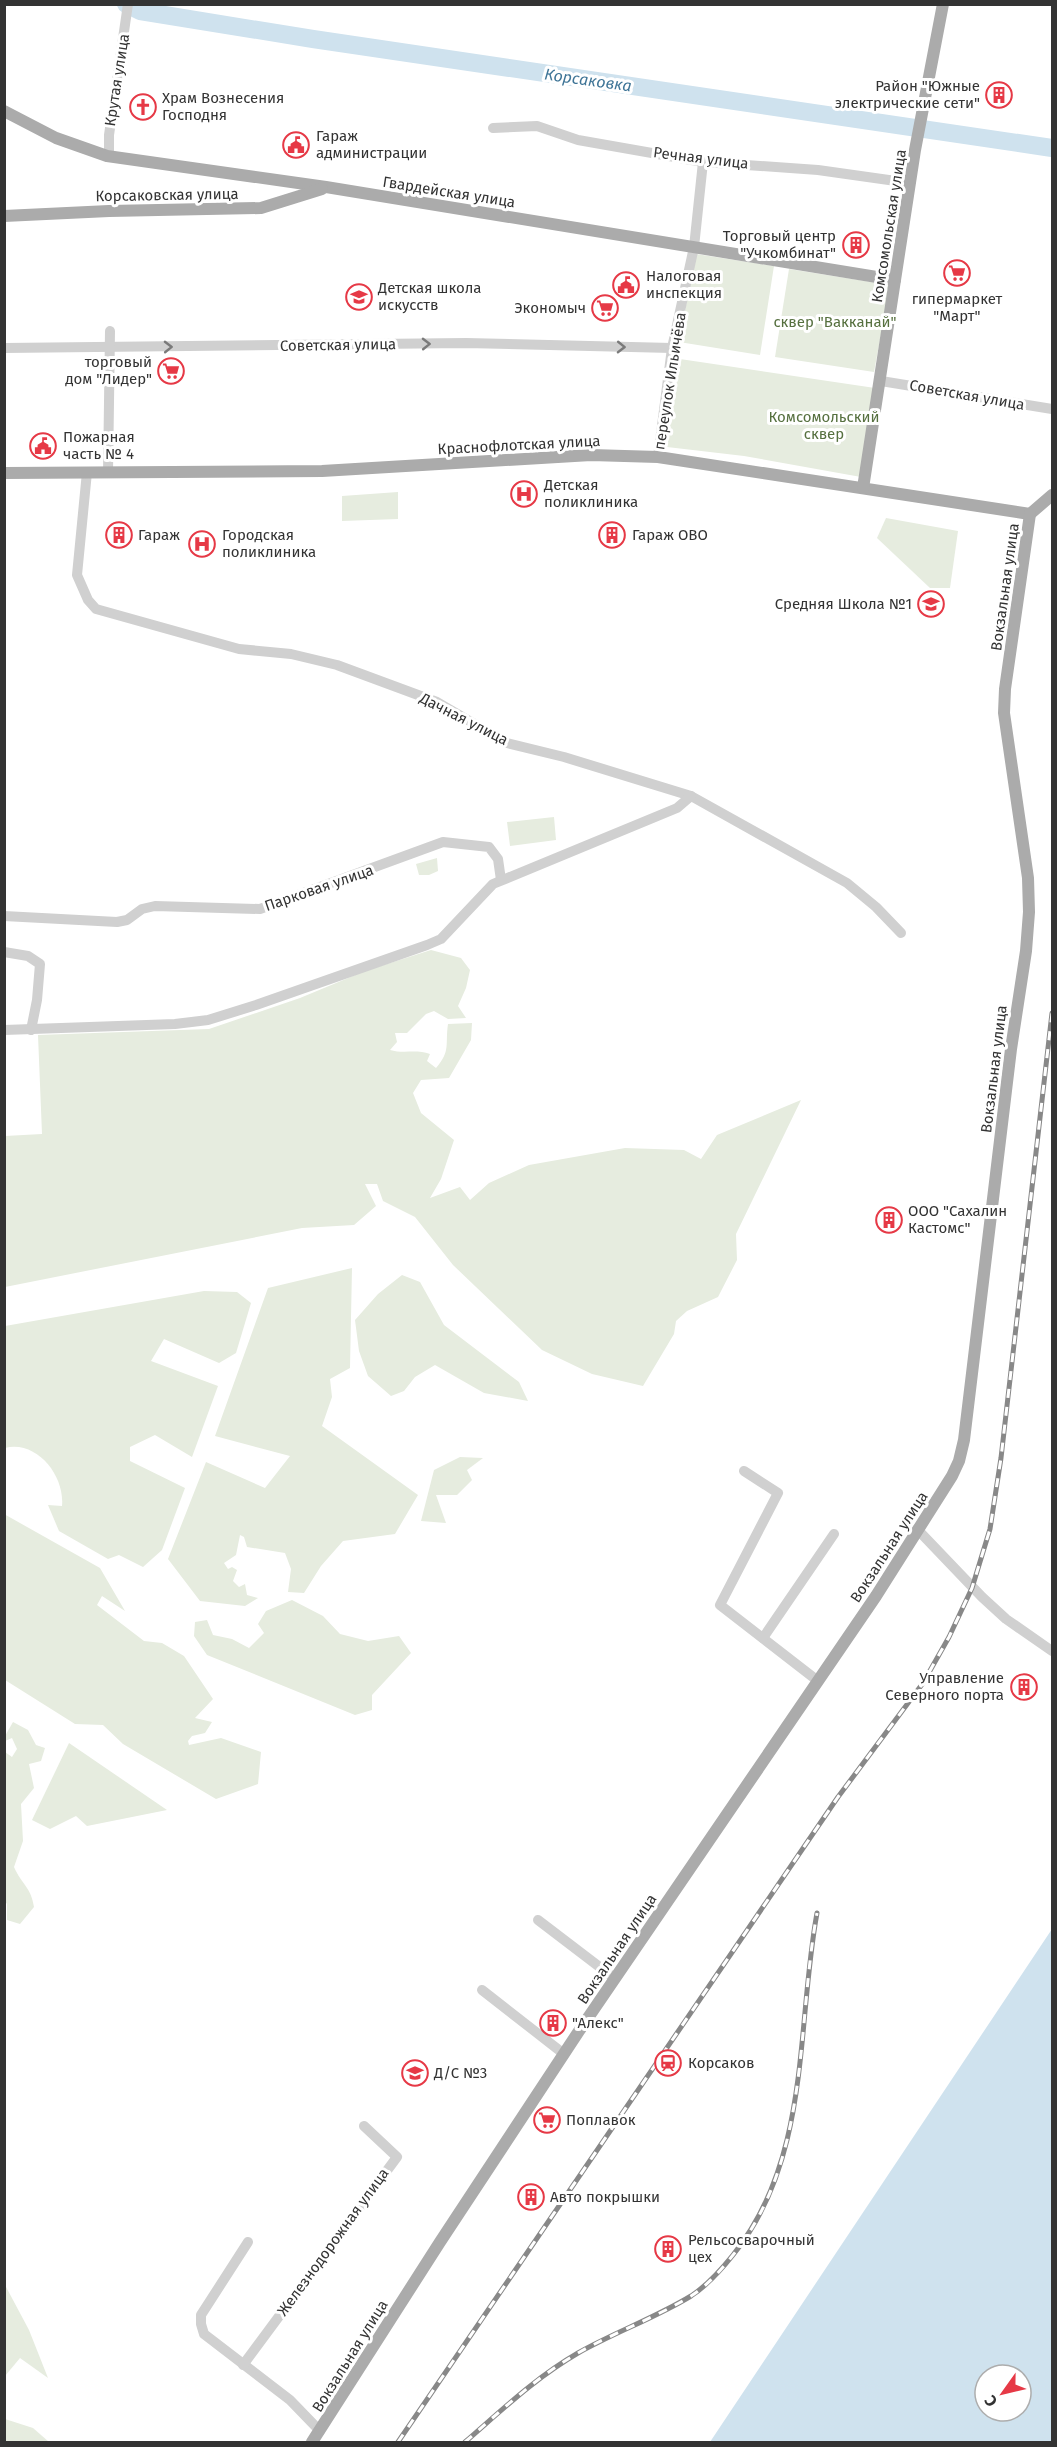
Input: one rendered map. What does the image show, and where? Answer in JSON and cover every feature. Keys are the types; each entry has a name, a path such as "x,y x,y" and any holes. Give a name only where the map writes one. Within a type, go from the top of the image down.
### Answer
{"main road":[{"name":"Комсомольская улица","path":"863,488 917,140 943,4"},
{"name":"Гвардейская улица","path":"4,111 56,138 109,156 326,188 896,280"},
{"name":"Корсаковская улица","path":"4,216 261,208 326,188"},
{"name":"Краснофлотская улица","path":"4,473 322,471 591,455 658,457 1030,514"},
{"path":"1030,514 1053,495"},
{"name":"Вокзальная улица","path":"312,2442 440,2242 614,1978 876,1596 952,1476 959,1461 964,1440 1011,1049 1026,951 1028,879 1010,759 1005,697 1030,514"}],"street":[{"name":"Крутая улица","path":"109,156 109,135 128,4"},
{"name":"Речная улица","path":"493,128 537,126 578,140 703,162 818,170 910,183"},
{"name":"переулок Ильичёва","path":"658,457 672,348 694,247 703,162"},
{"path":"108,473 110,331"},
{"name":"Советская улица","path":"4,348 466,343 672,348"},
{"name":"Советская улица","path":"881,381 1053,409"},
{"name":"Дачная улица","path":"87,472 77,575 88,600 96,609 239,649 291,654 337,665 437,702 507,742 691,796 847,883 876,907 901,933"},
{"path":"4,1030 208,1020 256,1005 441,939 493,884 677,808 691,796"},
{"name":"Парковая улица","path":"4,916 105,922 127,920 142,909 155,906 260,909 443,842 489,847 498,859 501,880"},
{"path":"4,952 28,956 40,964 37,1000 31,1030"},
{"path":"744,1471 778,1493 720,1605 818,1681"},
{"path":"917,1529 1006,1619 1053,1651"},
{"path":"764,1638 834,1534"},
{"path":"538,1920 614,1978"},
{"path":"482,1990 564,2055"},
{"name":"Железнодорожная улица","path":"243,2365 397,2157 364,2126"},
{"path":"248,2242 201,2315 204,2334 212,2343 290,2400 320,2431"}],"green space":[{"path":"696,254 774,266 760,355 679,342"},
{"name":"сквер \"Вакканай\"","path":"789,269 890,285 874,372 775,357"},
{"name":"Комсомольский сквер","path":"680,359 875,388 861,477 744,456 667,447"},
{"path":"398,492 398,519 342,521 342,496"},
{"path":"886,518 958,531 950,588 930,588 877,538"},
{"path":"554,817 556,840 510,846 507,822"},
{"path":"437,858 438,871 429,875 419,875 416,864"},
{"path":"431,950 461,958 470,970 466,988 458,1006 466,1018 448,1019 434,1011 426,1014 407,1033 395,1033 397,1042 390,1050 430,1054 427,1061 436,1068 446,1052 448,1024 472,1023 471,1040 449,1078 421,1080 413,1093 421,1113 454,1140 441,1179 430,1198 460,1187 470,1200 489,1183 529,1165 625,1148 684,1150 701,1159 717,1135 801,1100 736,1234 737,1260 718,1297 687,1311 676,1321 674,1334 643,1386 592,1374 542,1350 453,1265 415,1217 383,1201 377,1184 365,1184 376,1206 354,1225 302,1228 5,1287 5,1136 42,1134 38,1035 209,1029 300,998 365,971"},
{"path":"352,1268 350,1368 330,1379 332,1397 322,1426 418,1495 395,1534 343,1541 321,1566 304,1593 288,1592 291,1569 285,1553 247,1547 244,1537 240,1535 236,1555 224,1563 228,1569 232,1567 237,1570 233,1581 239,1587 245,1584 247,1595 258,1598 245,1606 200,1601 168,1559 206,1462 265,1488 290,1456 215,1436 268,1288"},
{"path":"402,1275 420,1282 444,1325 519,1382 528,1401 484,1393 435,1365 415,1377 404,1391 391,1396 368,1376 359,1351 355,1320 378,1294"},
{"path":"204,1291 237,1292 251,1303 236,1353 219,1363 164,1339 151,1361 218,1386 192,1457 155,1435 130,1447 130,1461 185,1488 162,1550 143,1567 119,1555 108,1559 59,1531 48,1505 62,1506 62,1495 54,1472 47,1463 28,1449 5,1448 5,1326"},
{"path":"460,1457 483,1458 467,1470 472,1480 457,1495 436,1495 446,1523 421,1521 434,1470"},
{"path":"4,1514 100,1568 125,1611 102,1596 97,1605 144,1641 162,1643 184,1656 213,1699 195,1718 212,1722 205,1733 192,1736 188,1741 189,1745 221,1738 261,1752 258,1784 216,1799 123,1744 103,1725 75,1724 5,1680"},
{"path":"292,1600 323,1616 340,1634 368,1641 399,1636 411,1653 372,1695 372,1710 355,1715 207,1655 194,1636 195,1622 207,1620 213,1635 232,1639 249,1648 264,1633 258,1624 266,1611"},
{"path":"13,1722 28,1730 36,1745 45,1748 41,1761 29,1764 34,1788 21,1804 23,1841 14,1867 31,1895 34,1907 20,1924 7,1920 7,1904 4,1900 5,1752 12,1757 17,1749 12,1738 5,1741 5,1736"},
{"path":"69,1743 167,1810 87,1826 76,1816 50,1829 32,1820"},
{"path":"5,2285 29,2330 48,2378 20,2358 5,2376"},
{"path":"5,2419 33,2428 49,2442 5,2442"}],"water":[{"path":"1052,1929 1052,2442 710,2442"}],"waterway":[{"name":"Корсаковка","path":"126,4 140,11 313,39 1052,148"}],"railway":[{"path":"398,2442 838,1797 923,1683 949,1637 972,1588 990,1529 1001,1458 1052,1013"},
{"path":"465,2442 519,2395 562,2363 592,2345 697,2292 733,2255 758,2217 776,2177 788,2134 802,2046 817,1913"}],"place":[{"name":"Район \"Южные электрические сети\"","path":"999,95"},
{"name":"Храм Вознесения Господня","path":"143,107"},
{"name":"Гараж администрации","path":"296,145"},
{"name":"Торговый центр \"Учкомбинат\"","path":"856,245"},
{"name":"гипермаркет \"Март\"","path":"957,273"},
{"name":"Налоговая инспекция","path":"626,285"},
{"name":"Детская школа искусств","path":"359,297"},
{"name":"Экономыч","path":"605,308"},
{"name":"торговый дом \"Лидер\"","path":"171,371"},
{"name":"Пожарная часть № 4","path":"43,446"},
{"name":"Детская поликлиника","path":"524,494"},
{"name":"Гараж","path":"119,535"},
{"name":"Гараж ОВО","path":"612,535"},
{"name":"Городская поликлиника","path":"202,544"},
{"name":"Средняя Школа №1","path":"931,604"},
{"name":"ООО \"Сахалин Кастомс\"","path":"889,1220"},
{"name":"Управление Северного порта","path":"1024,1687"},
{"name":"\"Алекс\"","path":"553,2023"},
{"name":"Корсаков","path":"668,2063"},
{"name":"Д/С №3","path":"415,2073"},
{"name":"Поплавок","path":"547,2120"},
{"name":"Авто покрышки","path":"531,2197"},
{"name":"Рельсосварочный цех","path":"668,2249"}]}
